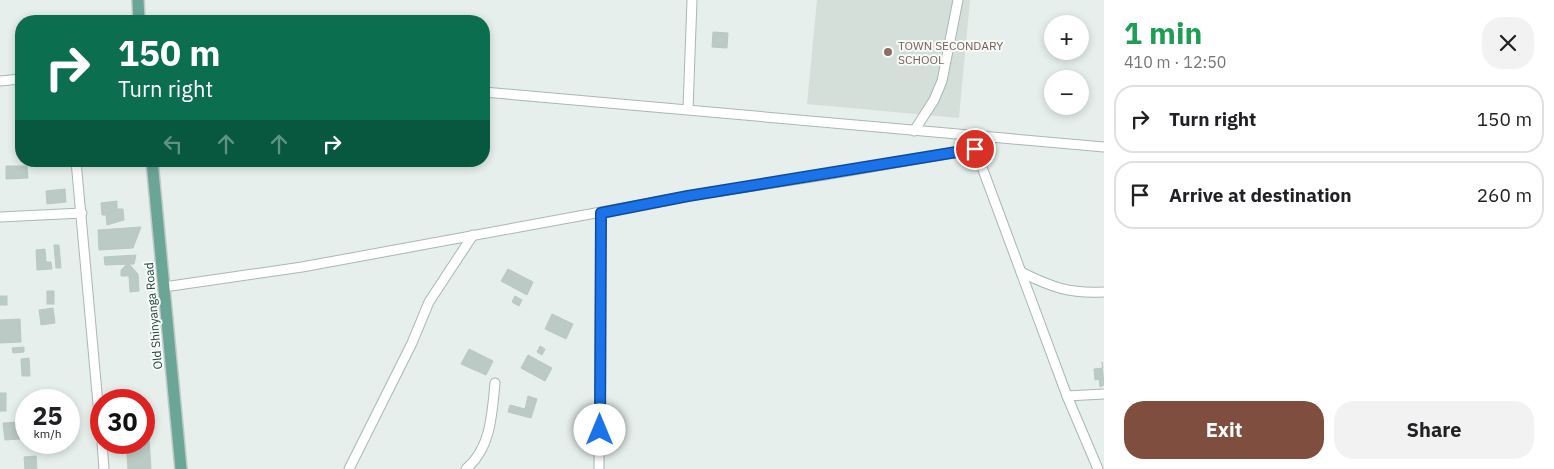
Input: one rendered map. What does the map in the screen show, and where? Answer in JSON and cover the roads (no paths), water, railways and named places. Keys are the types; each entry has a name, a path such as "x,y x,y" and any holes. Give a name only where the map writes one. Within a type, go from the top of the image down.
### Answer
{"main road":[{"path":"138,0 139,15"},
{"name":"Old Shinyanga Road","path":"153,167 181,469"}],"street":[{"path":"688,109 692,0"},
{"path":"914,130 934,100 942,81 958,0"},
{"path":"0,81 15,79"},
{"path":"490,92 1104,147"},
{"path":"971,136 1067,396 1098,469"},
{"path":"164,287 302,267 688,196 975,149"},
{"path":"77,167 97,389"},
{"path":"0,217 82,213"},
{"path":"600,469 601,213"},
{"path":"349,469 412,343 429,302 473,235"},
{"path":"1021,272 1049,287 1066,291 1104,292"},
{"path":"466,469 479,454 486,441 495,383"},
{"path":"1067,396 1104,394"},
{"path":"103,454 104,469"}],"place":[{"name":"TOWN SECONDARY SCHOOL","path":"888,52"}]}
